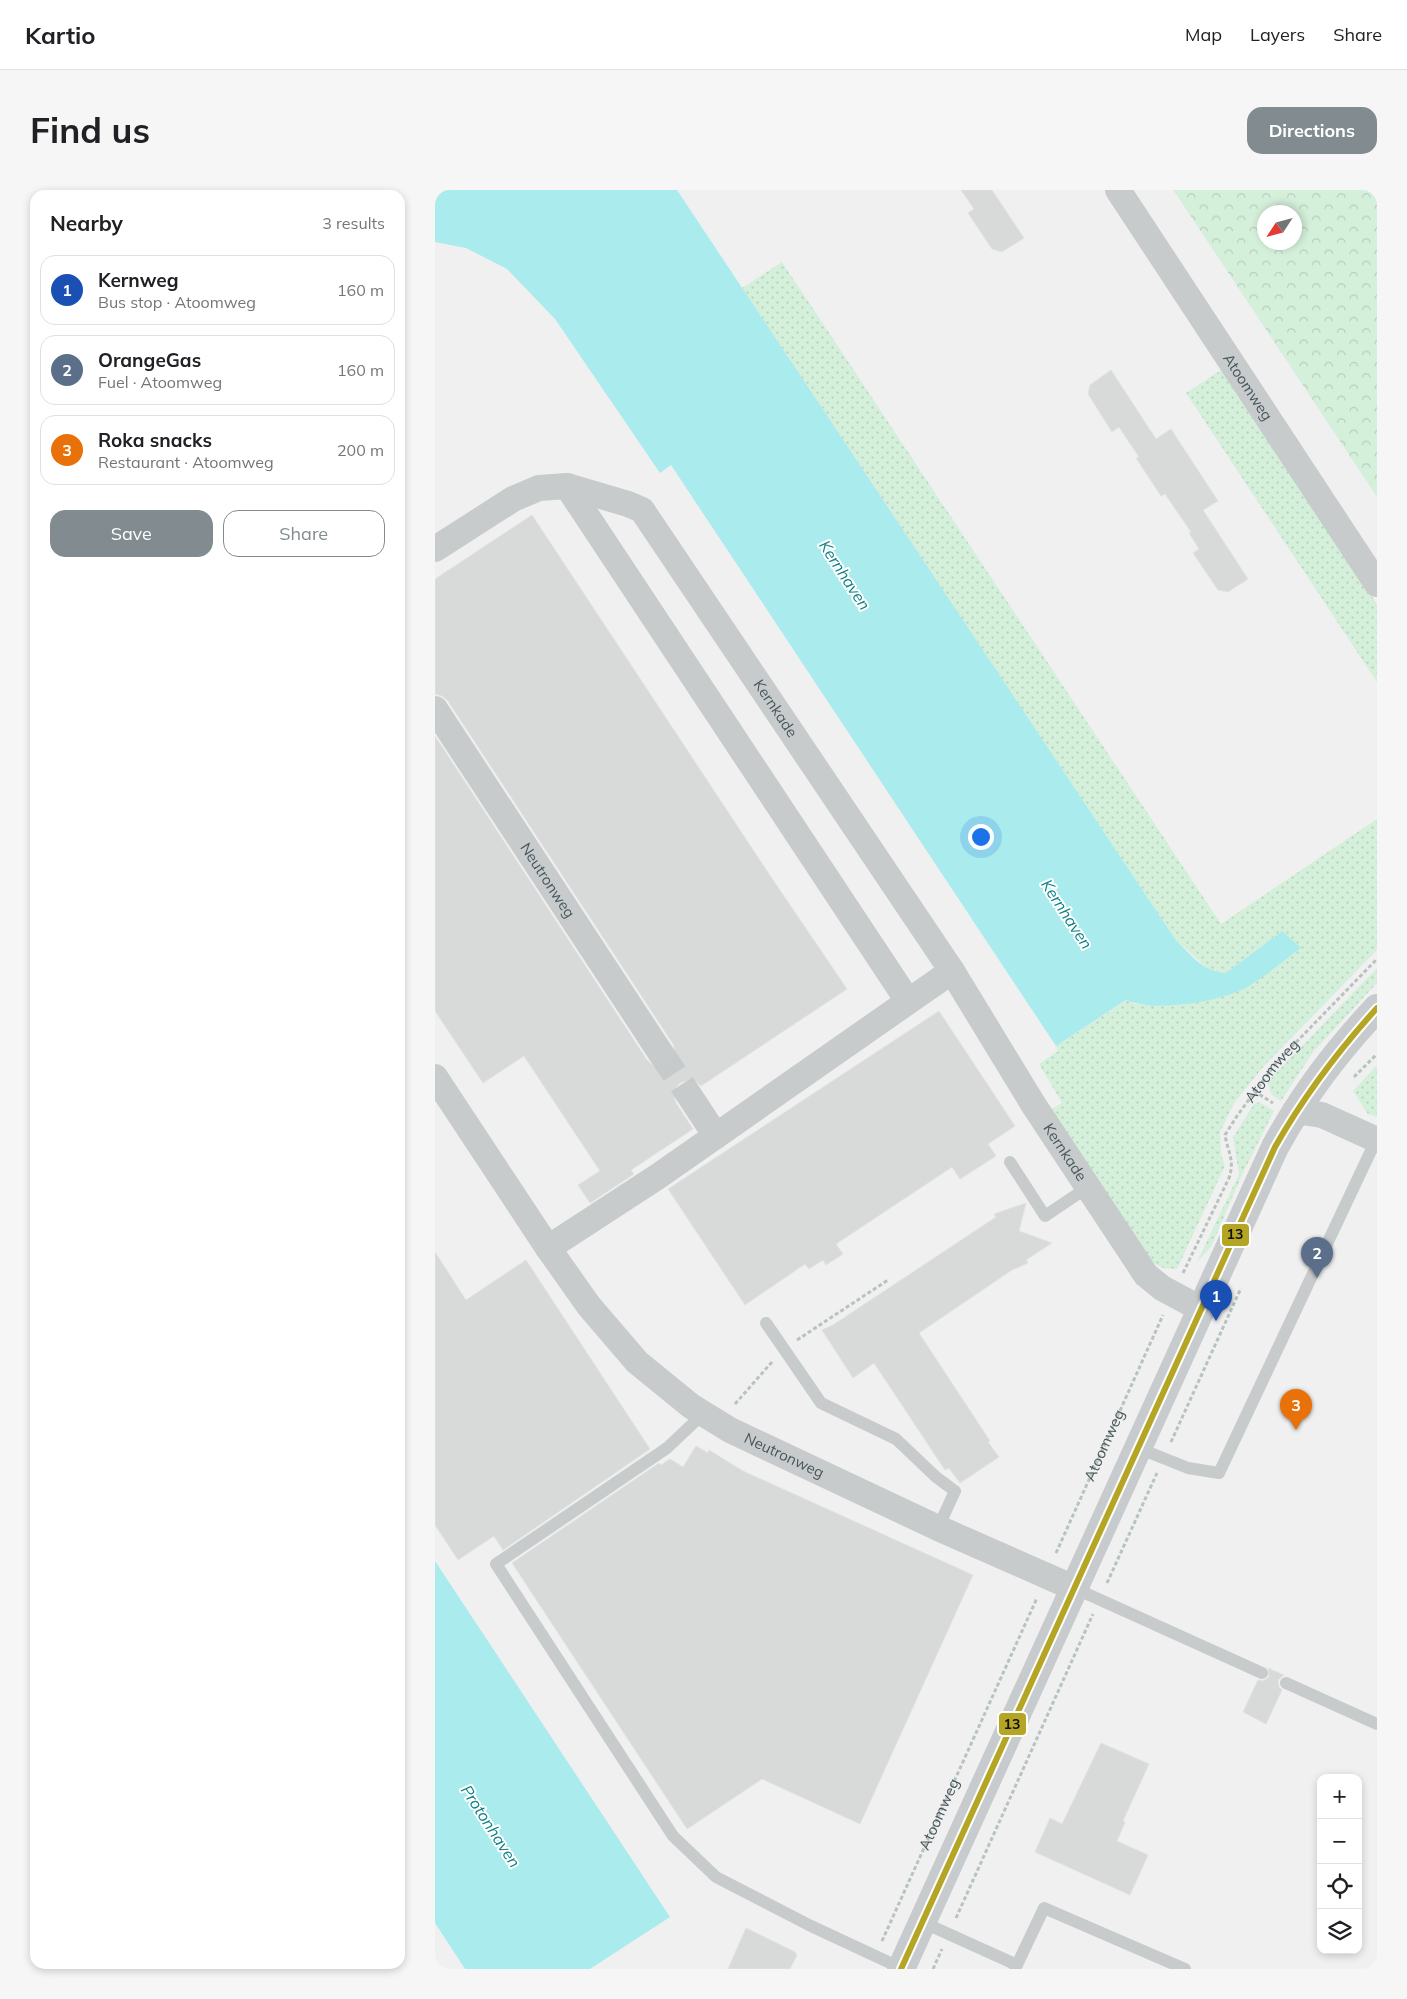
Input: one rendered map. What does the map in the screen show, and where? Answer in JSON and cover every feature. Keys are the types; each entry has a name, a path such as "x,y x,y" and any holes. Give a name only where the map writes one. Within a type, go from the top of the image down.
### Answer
{"street":[{"name":"Atoomweg","path":"1118,190 1377,584"},
{"name":"Kernkade","path":"435,549 513,499 539,488 567,486 642,510 953,971 1033,1104 1146,1275 1173,1294 1201,1309"},
{"path":"567,486 908,1001"},
{"name":"Neutronweg","path":"435,709 660,1052"},
{"path":"548,1248 716,1136 953,971"},
{"name":"Atoomweg","path":"901,1968 1275,1147 1295,1111 1321,1072 1377,1008"},
{"name":"Neutronweg","path":"435,1077 548,1248 589,1306 637,1362 703,1414 730,1430 938,1528 1074,1588"},
{"path":"689,1095 716,1136"},
{"path":"1295,1111 1322,1116 1377,1140"}],"lane":[{"path":"1138,1448 1188,1468 1219,1473 1377,1140"},
{"path":"1010,1162 1045,1216 1088,1187"},
{"path":"766,1322 821,1403 896,1439 936,1477 955,1491 938,1528"},
{"path":"703,1414 667,1448 496,1564 673,1836 716,1877 811,1926 901,1968"},
{"path":"1074,1588 1262,1673"},
{"path":"1286,1683 1377,1724"},
{"path":"922,1922 1016,1967 1043,1908 1185,1969"}],"path":[{"name":"Atoomweg","path":"876,1955 1149,1344 1229,1178 1233,1168 1233,1158 1228,1150 1225,1135 1254,1091 1276,1063 1377,959"},
{"path":"1349,1081 1377,1054"},
{"path":"933,1969 1243,1284"}],"green space":[{"path":"1173,190 1377,190 1377,497"},
{"path":"782,262 1221,924 1377,819 1377,950 1264,1066 1234,1103 1220,1132 1221,1154 1225,1166 1177,1269 1163,1268 1152,1262 1050,1110 1062,1103 1039,1064 1058,1051 1056,1046 1127,1000 1135,1004 1166,1006 1182,1005 1220,997 1282,931 1226,973 1210,971 1175,939 742,288"},
{"path":"1221,370 1377,604 1377,682 1186,393"},
{"path":"1377,968 1377,983 1313,1052 1281,1101 1271,1094 1268,1083 1276,1073"},
{"path":"1377,1065 1377,1117 1368,1114 1353,1091"},
{"path":"1259,1102 1274,1111 1242,1175 1211,1247 1197,1262 1239,1174 1233,1137 1254,1104"}],"water":[{"name":"Kernhaven","path":"435,190 677,190 1175,939 1204,966 1226,973 1282,931 1301,948 1256,982 1237,992 1206,1001 1171,1006 1139,1004 1126,1000 1056,1046 671,465 660,473 555,319 507,269 466,248 435,242"},
{"name":"Protonhaven","path":"435,1561 670,1917 590,1969 465,1969 435,1923"}],"building":[{"path":"961,190 992,190 1024,238 1002,252 992,249 968,213 974,209"},
{"path":"1111,370 1156,439 1171,429 1218,501 1203,510 1248,579 1228,592 1218,590 1193,553 1199,549 1189,533 1191,532 1165,494 1161,496 1136,458 1139,457 1119,427 1112,432 1088,394 1090,385"},
{"path":"532,515 847,989 701,1086 695,1081 689,1080 680,1083 675,1089 674,1096 676,1103 693,1129 631,1170 634,1174 590,1203 578,1185 600,1171 524,1056 483,1083 435,1011 435,736 647,1060 654,1066 661,1067 669,1064 674,1058 673,1044 448,701 442,696 435,694 435,579"},
{"path":"939,1011 1015,1126 988,1144 996,1156 960,1179 952,1167 836,1244 843,1254 826,1265 823,1260 809,1269 805,1264 745,1305 668,1189"},
{"path":"1026,1203 1019,1231 1052,1243 1026,1260 1028,1263 1012,1270 919,1333 999,1457 960,1483 949,1468 945,1470 874,1363 853,1378 822,1330 833,1325 996,1217 994,1214"},
{"path":"435,1252 466,1300 526,1260 650,1449 503,1550 494,1536 458,1560 435,1525"},
{"path":"696,1446 708,1453 709,1450 743,1471 973,1575 860,1824 762,1779 687,1829 512,1563 659,1463 661,1465 670,1459 683,1467"},
{"path":"1268,1668 1284,1675 1278,1680 1279,1687 1282,1690 1266,1724 1243,1712 1258,1680 1263,1681 1269,1677"},
{"path":"1101,1743 1149,1764 1123,1821 1125,1822 1117,1841 1148,1855 1130,1895 1035,1852 1050,1818 1062,1824"},
{"path":"746,1928 795,1952 797,1955 790,1969 728,1969"}],"tunnel":[{"path":"660,1052 689,1095"}],"transit line":[{"name":"13","path":"901,1969 1275,1147 1322,1074 1377,1008"}],"place":[{"name":"OrangeGas","path":"1317,1278"},
{"name":"Kernweg","path":"1216,1321"},
{"name":"Roka snacks","path":"1296,1430"}]}
